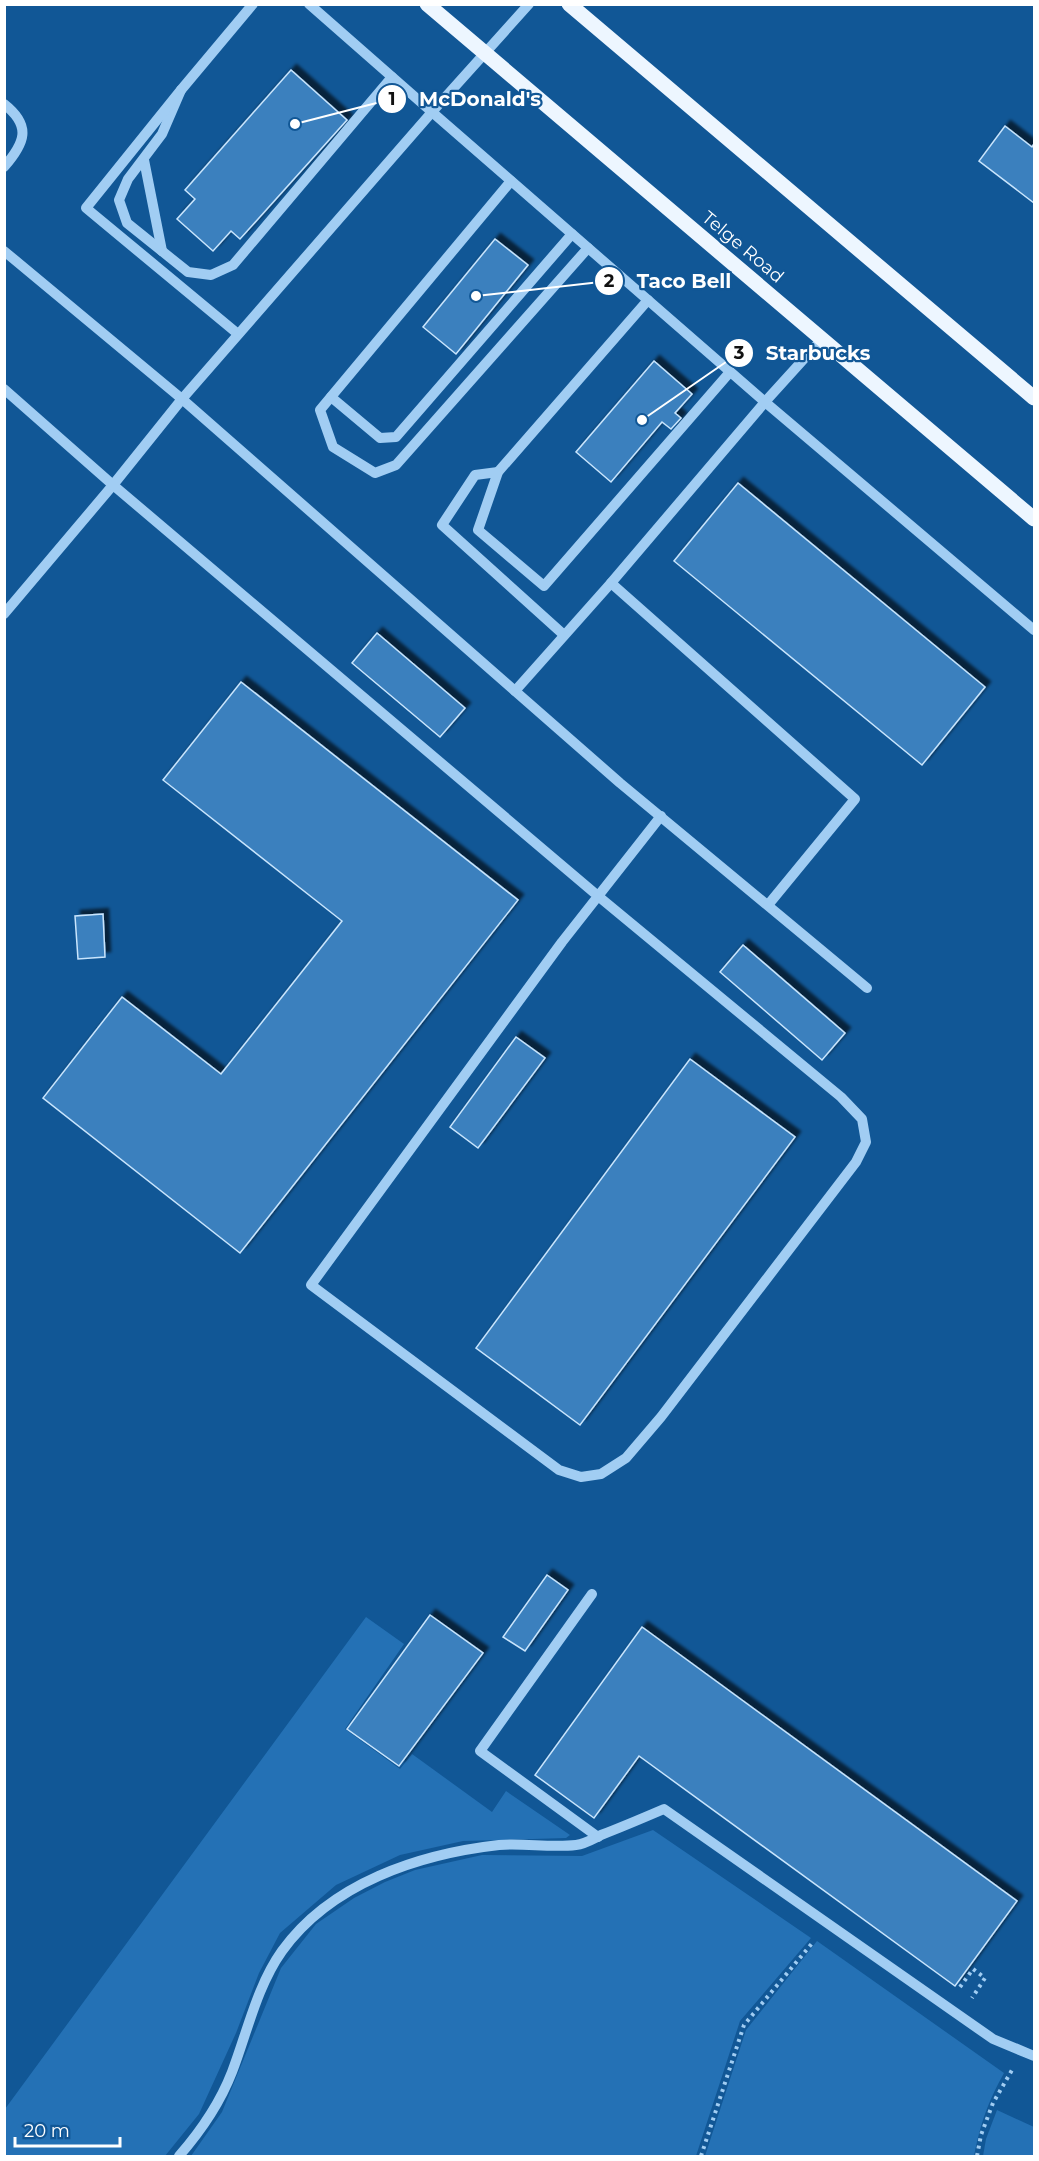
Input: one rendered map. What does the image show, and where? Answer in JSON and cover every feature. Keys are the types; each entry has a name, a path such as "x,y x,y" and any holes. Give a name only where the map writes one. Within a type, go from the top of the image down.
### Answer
{"main road":[{"name":"Telge Road","path":"427,4 1035,519"},
{"path":"569,4 1035,398"}],"lane":[{"path":"238,334 86,208 253,4"},
{"path":"309,4 730,372 1035,630"},
{"path":"4,614 182,399 529,4"},
{"path":"181,90 162,134 128,179 119,200 127,223 188,272 211,275 233,265 392,76"},
{"path":"4,104 16,113 23,129 20,150 4,167"},
{"path":"144,160 162,251"},
{"path":"511,181 320,411 333,447 375,473 396,465 588,248"},
{"path":"331,397 380,438 396,437 572,234"},
{"path":"4,251 182,399 515,691 867,988"},
{"path":"648,300 498,472 478,530 544,586 730,372"},
{"path":"515,691 822,339"},
{"path":"4,389 113,485 598,896 840,1097 862,1119 866,1142 856,1162 662,1417 626,1458 601,1474 581,1477 559,1470 311,1285 562,942 598,896 661,816"},
{"path":"498,472 475,475 442,525 564,635"},
{"path":"611,583 855,800 768,905"},
{"path":"592,1594 480,1751 597,1837"},
{"path":"179,2157 211,2114 224,2089 267,1977 280,1953 299,1928 311,1917 360,1885 406,1865 432,1857 501,1845 578,1845 664,1809 993,2039 1035,2056"}],"path":[{"path":"701,2157 744,2025 828,1924"},
{"path":"956,1991 973,1969 986,1978 970,2001"},
{"path":"977,2157 981,2135 993,2103 1021,2050"}],"shaded area":[{"path":"366,1617 404,1644 345,1729 400,1769 412,1754 492,1812 506,1791 570,1835 566,1838 463,1841 400,1855 336,1885 280,1933 259,1973 236,2033 199,2114 165,2156 5,2156 5,2109"},
{"path":"653,1830 811,1938 740,2021 696,2156 191,2156 222,2112 281,1968 316,1924 354,1898 415,1870 482,1855 582,1856"},
{"path":"817,1941 1004,2073 985,2113 974,2156 705,2156 746,2030"},
{"path":"997,2110 1034,2127 1034,2156 983,2156 986,2139"}],"building":[{"path":"291,70 347,120 240,239 231,231 213,251 177,219 195,199 185,190"},
{"path":"1005,126 1032,147 1034,144 1034,203 979,161"},
{"path":"495,239 528,265 456,354 423,327"},
{"path":"654,361 692,394 675,413 681,418 671,429 662,422 611,482 576,452"},
{"path":"738,483 985,687 922,765 674,561"},
{"path":"377,633 465,708 440,737 352,663"},
{"path":"241,682 518,900 240,1253 43,1098 122,997 221,1074 342,921 163,780"},
{"path":"103,914 105,957 78,959 75,916"},
{"path":"743,945 845,1033 822,1060 720,972"},
{"path":"516,1037 545,1058 478,1148 450,1127"},
{"path":"690,1059 795,1137 580,1425 476,1348"},
{"path":"547,1575 568,1590 525,1651 503,1637"},
{"path":"430,1615 483,1653 399,1766 347,1729"},
{"path":"642,1627 1017,1901 955,1986 639,1756 594,1818 535,1775"}],"place":[{"name":"McDonald's","path":"295,124"},
{"name":"Taco Bell","path":"476,296"},
{"name":"Starbucks","path":"642,420"}]}
